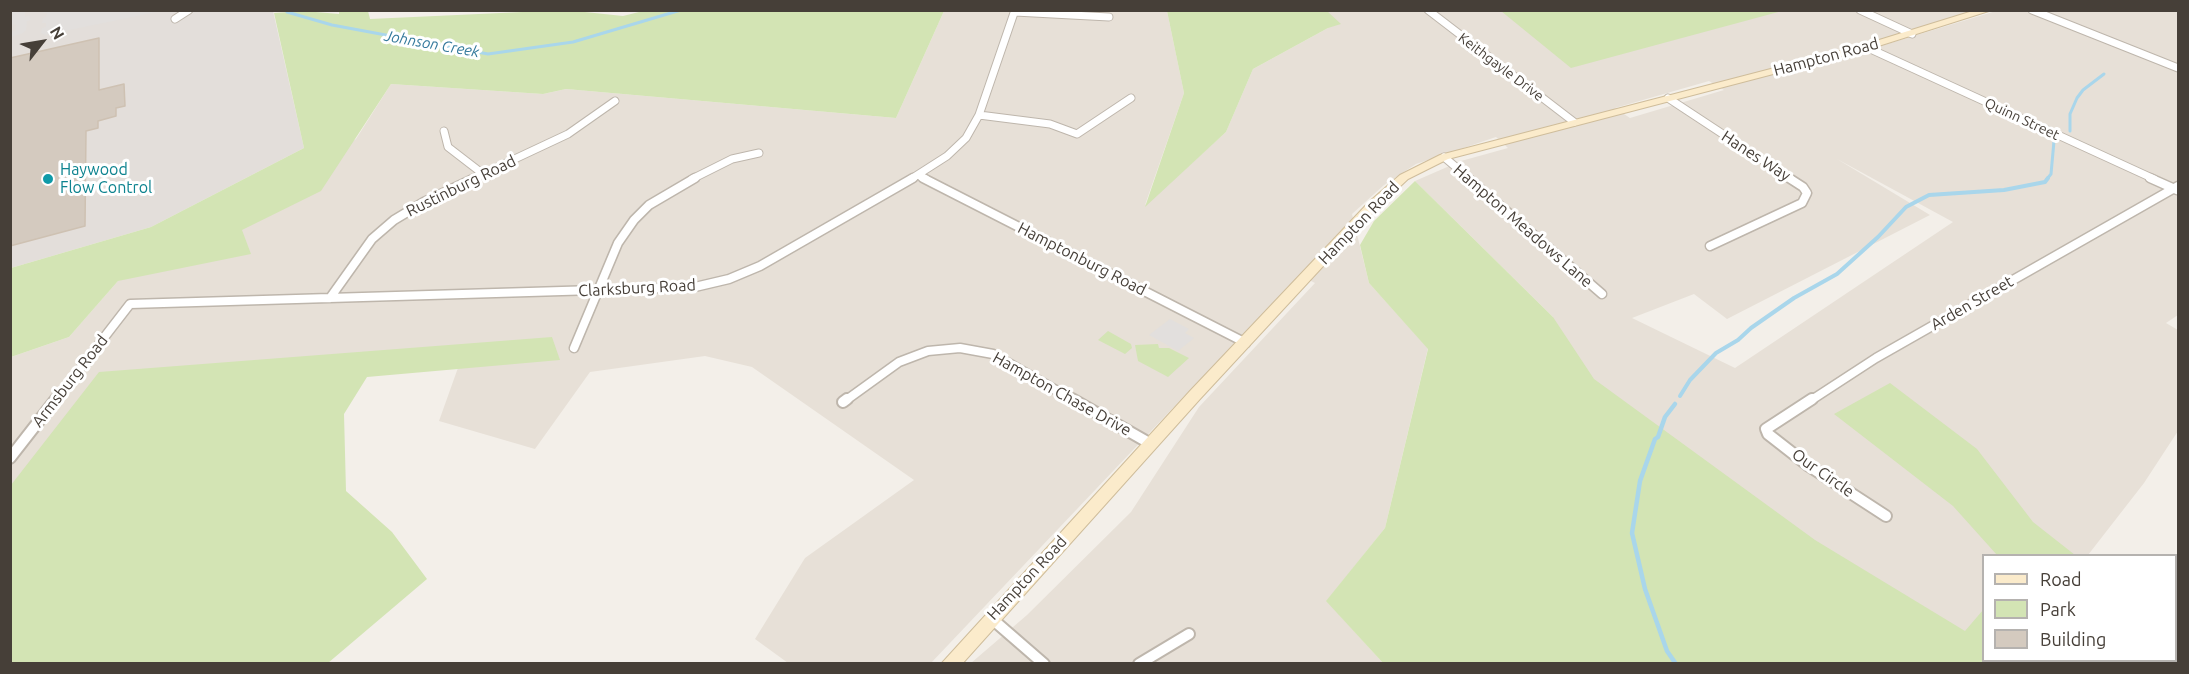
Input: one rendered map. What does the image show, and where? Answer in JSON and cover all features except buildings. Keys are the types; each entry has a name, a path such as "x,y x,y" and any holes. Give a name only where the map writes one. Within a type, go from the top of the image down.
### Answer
{"main road":[{"name":"Hampton Road","path":"950,663 1373,205 1404,177 1444,157 1866,47 1988,10"}],"street":[{"path":"175,19 189,10"},
{"name":"Keithgayle Drive","path":"1428,10 1574,122"},
{"path":"1860,10 1912,34"},
{"path":"2032,10 2178,68"},
{"path":"1015,11 1109,17"},
{"name":"Clarksburg Road","path":"130,304 695,287 729,279 760,266 947,156 966,138 979,115 1015,11"},
{"name":"Quinn Street","path":"1866,47 2177,188"},
{"path":"979,115 1050,124 1077,134 1131,98"},
{"name":"Hanes Way","path":"1668,98 1803,187 1807,193 1802,203 1710,246"},
{"name":"Rustinburg Road","path":"330,298 372,238 394,220 424,202 568,134 615,101"},
{"path":"444,130 448,147 483,174"},
{"path":"574,348 618,243 634,220 649,205 668,192 732,159 759,153"},
{"name":"Hampton Meadows Lane","path":"1444,157 1602,294"},
{"name":"Hamptonburg Road","path":"918,175 1246,343"},
{"name":"Arden Street","path":"1769,427 1876,358 2177,188"},
{"name":"Armsburg Road","path":"10,458 130,304"},
{"name":"Hampton Chase Drive","path":"843,402 899,362 928,351 960,348 993,354 1151,444"},
{"name":"Our Circle","path":"1769,427 1766,429 1768,434 1809,466 1886,516"},
{"path":"991,618 1044,663"},
{"path":"1139,663 1189,634"}],"shaded area":[{"path":"11,10 29,11 25,12 25,17 29,15 31,20 27,21 26,30 23,33 11,37 11,32 15,31 16,25 13,24 11,28"},
{"path":"44,10 161,11 45,35 41,33 42,28 46,27 46,23 42,23 47,13 43,13"},
{"path":"11,11 273,11 304,148 151,227 11,268"},
{"path":"944,11 1167,11 1184,93 1145,205 1226,132 1253,69 1328,28 1307,11 1976,11 1893,36 1806,58 1818,65 1996,11 2178,11 2178,315 2166,323 2178,330 2178,431 2144,483 2089,554 1982,554 1982,660 1936,663 1528,339 1553,317 1415,181 1461,161 1508,148 1496,137 1416,164 1384,185 1352,214 1369,283 1428,348 1385,528 1327,601 1383,663 971,663 1027,615 1131,512 1199,407 1315,283 1305,278 1195,395 1188,392 931,663 788,663 755,639 805,558 914,480 752,367 705,356 590,372 535,449 439,421 459,365 165,382 11,571 11,357 69,337 118,281 249,210 356,139 391,84 543,94 566,89 896,118","holes":["1709,81 1724,90 1630,118 1615,108","1837,159 1953,222 1735,368 1632,318 1694,294 1727,319 1930,215"]},
{"path":"1170,319 1189,329 1185,333 1194,338 1178,351 1149,335"}],"green space":[{"path":"566,10 623,16 647,10 944,11 896,118 566,89 543,94 391,84 321,191 242,230 251,254 118,281 69,337 11,357 11,268 151,227 304,148 274,13 304,11 339,14 339,11 368,11 370,19"},
{"path":"1167,11 1327,11 1341,24 1328,28 1253,69 1226,132 1145,207 1184,93"},
{"path":"1501,11 1782,11 1571,68"},
{"path":"1415,181 1553,317 1594,379 1815,540 1965,631 1982,611 1982,662 2177,662 2177,623 2178,663 1383,663 1326,601 1385,528 1428,349 1369,283 1360,245 1374,221"},
{"path":"1108,331 1131,344 1132,348 1125,354 1098,340"},
{"path":"552,337 560,360 367,377 344,414 346,491 392,532 427,579 328,663 11,663 11,485 99,372"},
{"path":"1158,344 1159,348 1169,348 1189,358 1168,377 1138,361 1135,345"},
{"path":"1890,383 1977,449 2033,522 2074,554 1996,554 1953,506 1834,414"}],"waterway":[{"name":"Johnson Creek","path":"287,12 332,25 488,54 573,42 681,10"},
{"path":"2070,131 2070,114 2077,98 2083,90 2104,74"},
{"path":"2047,179 2051,174 2054,141"},
{"path":"1680,396 1690,380 1716,353 1738,340 1751,328 1794,298 1837,274 1878,237 1906,207 1929,195 2004,190 2045,182 2048,178"},
{"path":"1675,404 1665,417 1640,481 1632,533 1645,589 1667,651 1676,664"}],"place":[{"name":"Haywood Flow Control","path":"48,179"}]}
